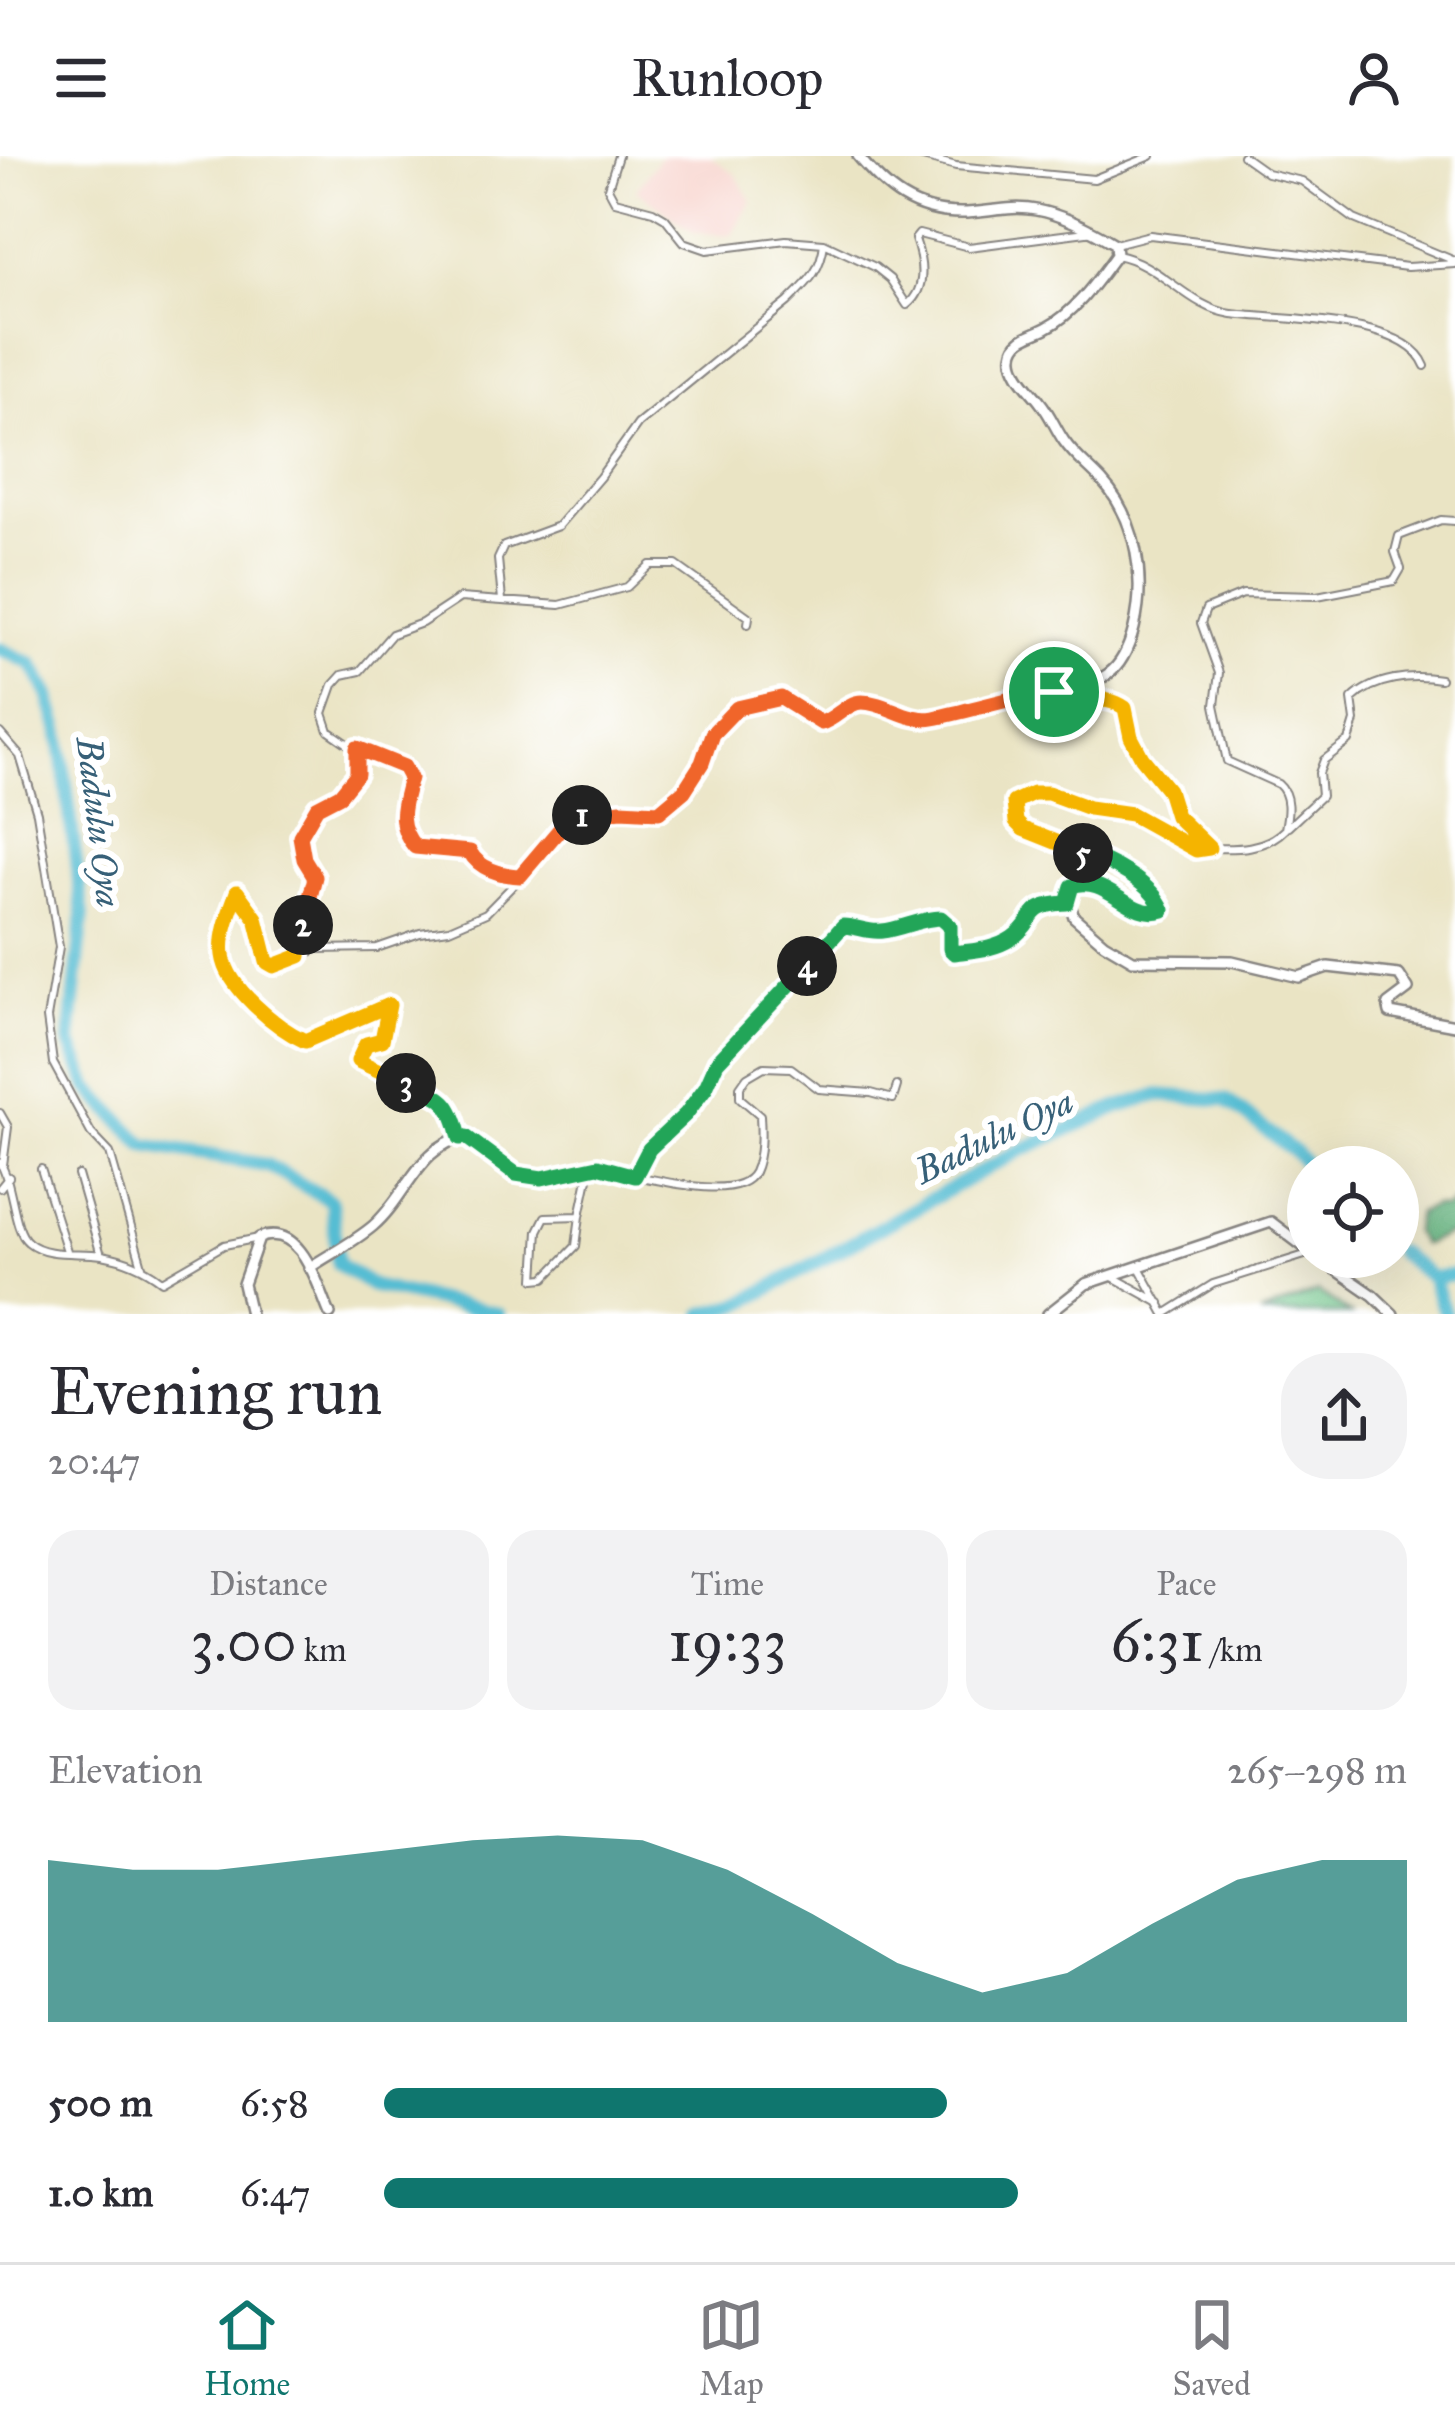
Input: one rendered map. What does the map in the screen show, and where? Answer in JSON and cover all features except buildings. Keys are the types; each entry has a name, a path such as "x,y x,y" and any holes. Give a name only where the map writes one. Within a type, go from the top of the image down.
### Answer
{"street":[{"path":"618,156 608,188 615,201 665,218 685,242 707,250 786,240 824,243 875,267 890,279 907,305 921,286 921,256 915,239 919,234 969,247 1094,231"},
{"path":"857,156 890,192 919,206 958,214 1036,210 1094,231 1210,310 1286,316 1387,334 1408,343 1425,366"},
{"path":"919,156 956,166 1094,179 1151,156"},
{"path":"1243,156 1268,173 1302,181 1354,219 1455,262"},
{"path":"460,1138 452,1106 358,1061 366,1044 382,1040 389,1005 305,1041 268,1020 223,959 223,934 237,892 256,918 267,962 274,966 317,949 377,948 449,929 486,913 565,823 582,815 621,810 659,812 672,803 702,763 712,734 737,708 781,698 821,723 852,704 865,702 906,717 930,719 1018,695 1090,684 1122,662 1137,616 1139,571 1122,511 1104,483 1062,439 1049,412 1016,370 1013,356 1018,342 1062,316 1115,249 1150,235 1408,267 1455,262"},
{"path":"502,600 498,559 504,545 558,526 638,424 810,280 821,267 824,243"},
{"path":"1285,830 1285,790 1227,761 1215,705 1219,674 1201,623 1206,609 1243,594 1317,596 1394,580 1401,569 1395,544 1400,536 1441,520 1455,521"},
{"path":"520,876 475,862 470,852 415,847 400,817 410,778 404,767 329,731 323,713 342,675 360,671 392,634 460,598 560,605 626,587 650,565 676,565 749,617 748,625"},
{"path":"1440,679 1404,677 1358,693 1352,699 1355,721 1349,741 1324,760 1319,773 1321,796 1273,839 1242,850 1196,850 1131,814 1089,808 1048,793 1020,797 1012,811 1023,829 1102,859 1162,903 1163,910 1148,913 1099,885 1072,886 1067,903 1074,917 1104,944 1133,960 1232,961 1299,977 1328,968 1399,975 1408,989 1388,1004 1390,1013 1455,1025"},
{"path":"1054,692 1062,699 1110,699 1125,708 1131,737 1168,790 1176,816 1209,848"},
{"path":"0,734 20,756 37,813 59,947 46,1018 53,1063 91,1133 110,1154 142,1266"},
{"path":"300,956 298,947 315,877 304,859 300,836 317,807 340,795 357,774 357,748"},
{"path":"635,1176 649,1149 706,1087 717,1062 843,926 874,932 941,918 950,926 954,953 994,947 1018,935 1032,911 1067,903"},
{"path":"309,1268 371,1228 391,1209 437,1146 460,1138 466,1137 516,1174 542,1178 598,1166 695,1188 745,1182 753,1174 761,1138 760,1114 740,1098 747,1077 764,1067 791,1068 819,1089 871,1093 893,1100 897,1085"},
{"path":"0,1113 8,1127 1,1164 23,1236 30,1244 142,1266 162,1281 224,1245 281,1235 292,1241 309,1268 330,1314"},
{"path":"41,1169 67,1252"},
{"path":"580,1216 544,1217 538,1231 535,1279 545,1278 576,1246 590,1169"},
{"path":"78,1175 101,1255"},
{"path":"0,1188 9,1178"},
{"path":"1048,1314 1086,1284 1270,1222 1287,1235"},
{"path":"250,1314 243,1284 260,1238"},
{"path":"1140,1269 1165,1314 1213,1284 1287,1259"},
{"path":"1111,1276 1160,1304"},
{"path":"1348,1278 1393,1314"}],"shaded area":[{"path":"661,156 710,156 735,174 752,201 731,235 694,232 636,190"}],"green space":[{"path":"1455,1200 1455,1232 1422,1245 1419,1213 1434,1206 1445,1208"},
{"path":"1318,1292 1351,1314 1260,1314"}],"waterway":[{"name":"Badulu Oya","path":"0,649 32,664 49,695 59,729 83,915 70,1041 89,1088 144,1145 267,1165 331,1201 338,1264 372,1286 498,1314"},
{"name":"Badulu Oya","path":"704,1314 743,1303 1017,1152 1157,1095 1226,1100 1287,1146"},
{"name":"Badulu Oya","path":"1419,1268 1432,1278 1445,1314"},
{"path":"1432,1278 1455,1275"}],"route":[{"path":"1054,692 1062,699 1110,699 1125,708 1131,737 1168,790 1176,816 1209,848 1196,850 1131,814 1089,808 1048,793 1033,793 1014,802 1016,822 1053,844 1102,859 1137,881 1162,903 1163,910 1148,913 1099,885 1083,882 1072,886 1067,903 1032,911 1018,935 994,947 954,953 950,926 941,918 874,932 843,926 717,1062 706,1087 649,1149 635,1176 598,1166 542,1178 516,1174 466,1137 460,1138 452,1106 437,1095 358,1061 366,1044 382,1040 389,1005 305,1041 268,1020 223,959 223,934 237,892 256,918 267,962 274,966 300,956 298,947 315,877 304,859 300,836 317,807 340,795 357,774 357,748 404,767 410,778 400,817 415,847 470,852 475,862 520,876 565,823 582,815 621,810 659,812 672,803 702,763 712,734 737,708 760,700 781,698 821,723 852,704 865,702 906,717 930,719 1018,695 1054,692"}]}
